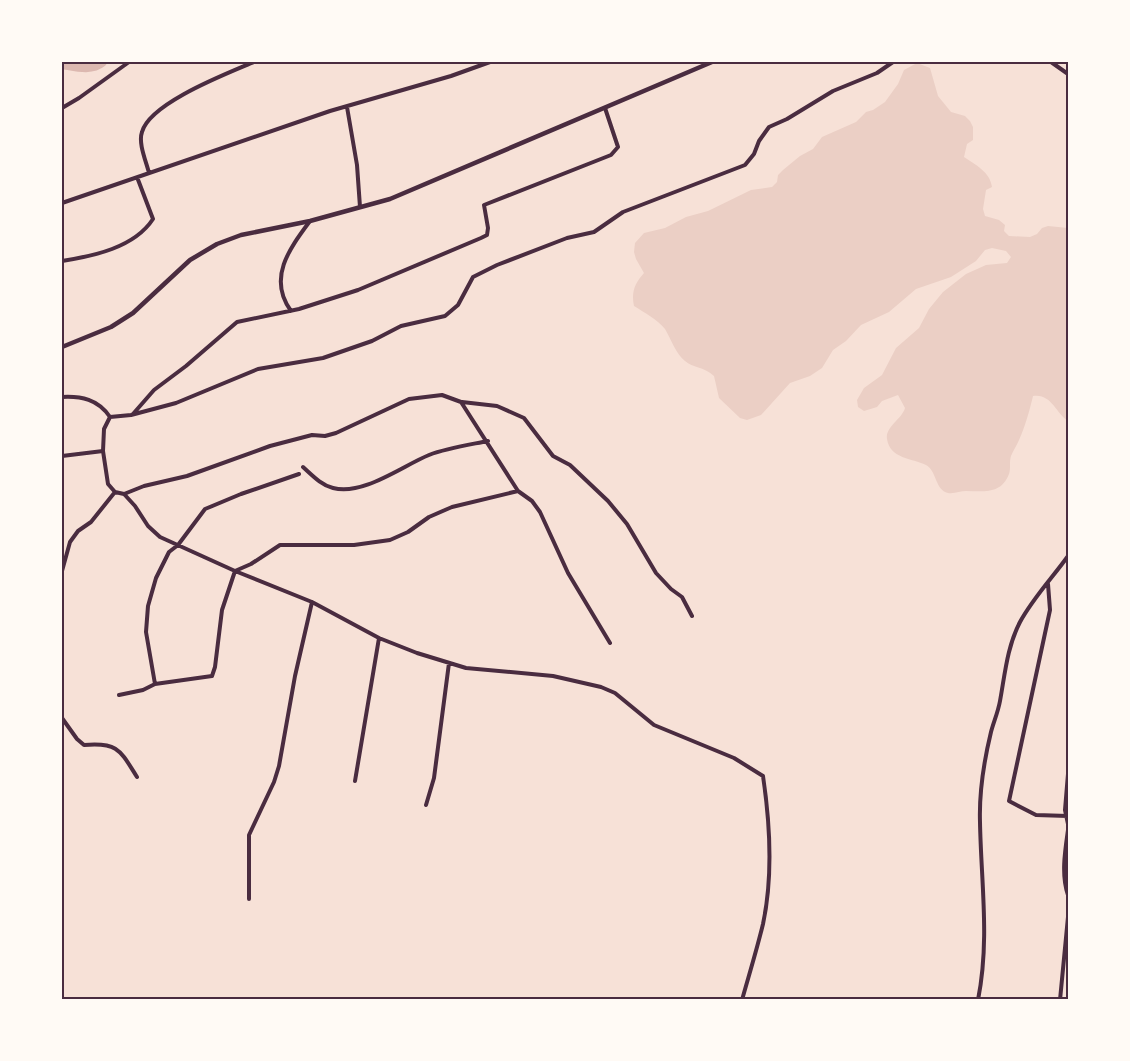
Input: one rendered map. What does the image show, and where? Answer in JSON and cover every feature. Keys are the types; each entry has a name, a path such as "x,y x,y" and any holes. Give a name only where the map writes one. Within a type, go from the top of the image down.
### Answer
{"street":[{"path":"62,108 129,62"},
{"path":"149,172 141,132 153,114 172,101 254,62"},
{"path":"62,203 346,106 451,76 490,62"},
{"path":"62,347 111,327 133,313 190,260 217,244 242,235 310,221 390,199 712,62"},
{"path":"110,417 131,415 176,404 258,369 323,358 372,341 401,326 445,316 458,305 473,277 522,253 567,238 594,232 623,212 745,165 769,127 833,92 877,73 892,62"},
{"path":"1053,62 1068,74"},
{"path":"346,106 357,165 360,207"},
{"path":"131,415 154,390 237,322 291,311 358,290 487,235 484,205 611,155 618,147 605,108"},
{"path":"62,261 93,256 117,246 133,238 149,224 153,219 137,177"},
{"path":"291,311 283,300 281,276 284,259 292,244 310,221"},
{"path":"110,417 104,429 103,451 108,484 115,492 124,494 144,486 187,476 270,446 312,435 325,436 336,433 409,399 442,395 461,402 497,406 524,418 553,456 570,465 608,501 627,524 656,573 682,597 692,616"},
{"path":"62,397 92,400 105,409 110,417"},
{"path":"461,402 518,491 532,501 540,512 568,573 610,643"},
{"path":"303,467 315,479 333,488 351,489 387,477 429,455 488,441"},
{"path":"62,456 103,451"},
{"path":"155,684 146,632 148,606 156,579 169,552 178,545 205,510 241,494 299,474"},
{"path":"119,695 143,690 155,684 212,676 222,610 234,572 280,545 354,545 390,540 408,532 429,517 452,507 518,491"},
{"path":"62,571 70,542 78,531 91,522 115,492"},
{"path":"124,494 148,526 160,537 234,572 312,602 379,638 449,663 493,671 553,676 601,687 615,693 654,725 734,758 763,776 768,844 768,887 763,923 742,999"},
{"path":"978,999 984,949 984,885 980,822 982,783 1000,702 1003,674 1011,641 1021,620 1068,556"},
{"path":"1047,584 1050,610 1009,801 1036,815 1067,817"},
{"path":"249,899 249,835 274,782 279,765 295,676 312,602"},
{"path":"355,780 379,638"},
{"path":"426,805 434,778 449,663"},
{"path":"62,718 77,739 84,744 115,747 121,752 137,777"},
{"path":"1068,774 1065,795 1068,824"},
{"path":"1068,830 1064,867 1068,895"},
{"path":"1060,999 1068,917"}],"shaded area":[{"path":"917,63 930,68 938,96 951,112 965,116 973,127 973,140 967,144 964,157 982,169 991,182 992,187 986,190 983,209 985,216 999,220 1005,225 1004,231 1009,236 1030,237 1048,226 1068,228 1068,421 1049,400 1033,396 1023,429 1011,456 1006,481 996,489 985,491 948,493 941,488 926,465 892,451 887,435 905,408 898,395 882,401 877,407 864,411 858,407 857,400 864,388 882,375 896,348 919,328 929,309 943,292 966,274 986,265 1007,263 1011,257 1006,251 992,248 985,250 976,261 951,277 916,289 889,312 861,325 846,341 833,350 822,368 810,376 790,383 761,415 747,420 740,418 719,398 714,376 685,361 662,325 634,306 635,288 644,273 636,259 635,243 644,233 665,228 686,217 708,211 751,190 772,187 783,170 813,149 822,137 856,122 866,112 885,102 898,84 904,70"}],"waterway":[{"path":"62,64 88,67 102,62"}]}
